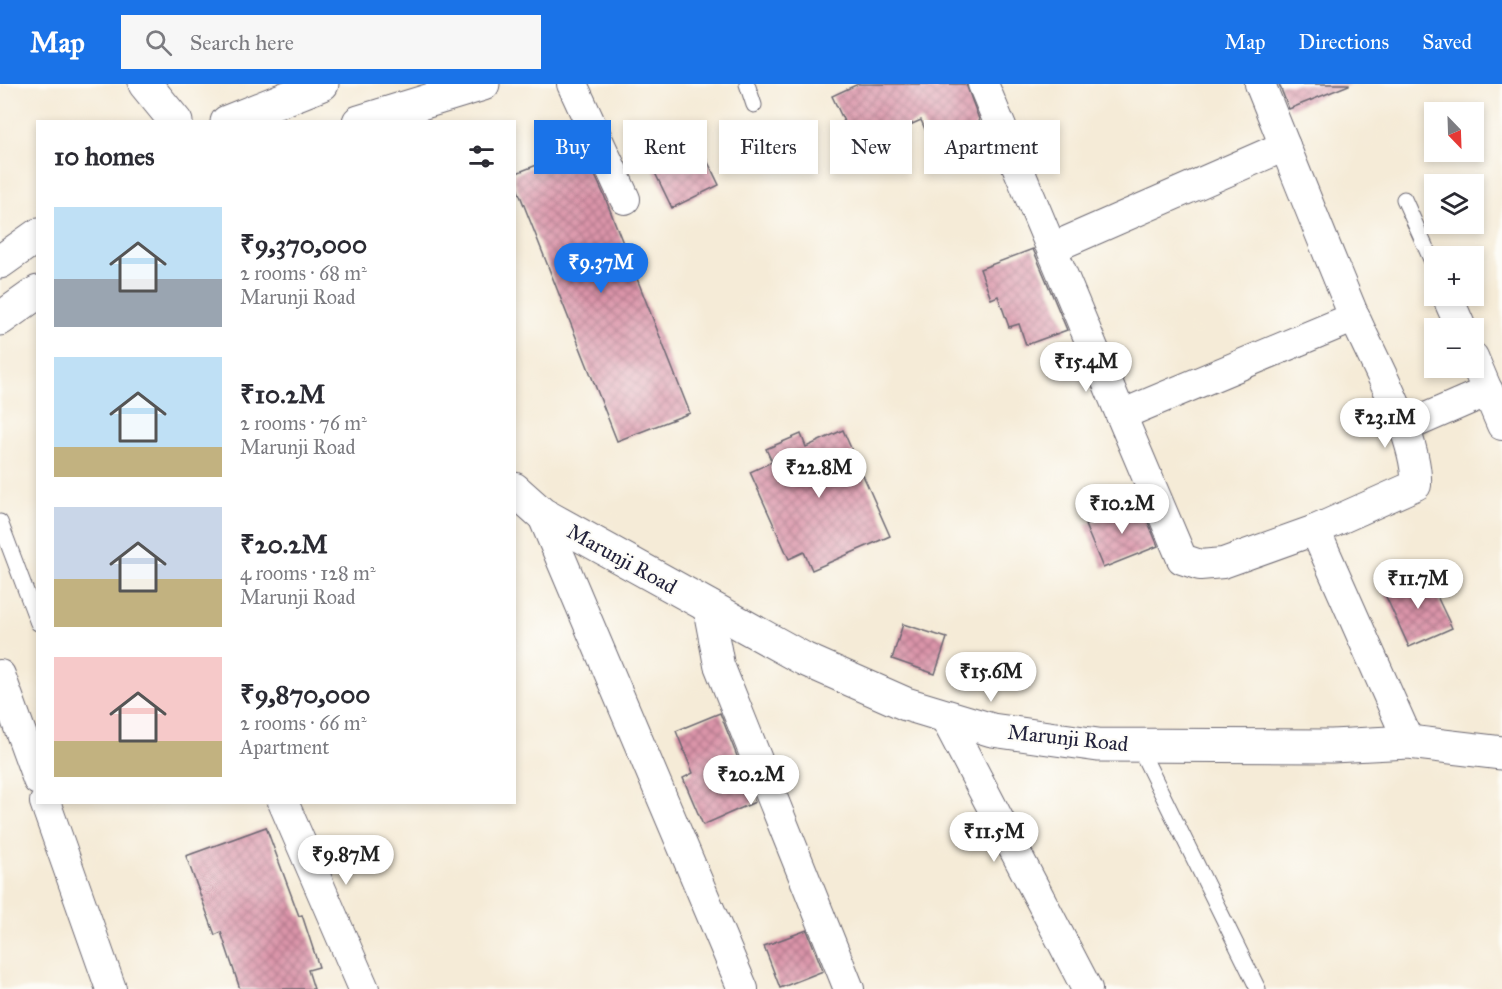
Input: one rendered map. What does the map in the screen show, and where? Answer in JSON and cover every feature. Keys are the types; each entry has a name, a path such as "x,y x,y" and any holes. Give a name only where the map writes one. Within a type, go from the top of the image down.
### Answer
{"street":[{"path":"145,84 174,120"},
{"path":"232,120 322,84"},
{"path":"366,120 483,84"},
{"path":"572,84 625,199"},
{"path":"982,84 1182,559 1200,565 1223,563 1315,530 1416,485 1417,471 1403,428 1260,84"},
{"path":"1052,248 1285,146"},
{"path":"0,262 36,236"},
{"path":"0,319 36,293"},
{"path":"1120,415 1355,317"},
{"path":"1482,378 1502,425"},
{"path":"1403,428 1488,391"},
{"name":"Marunji Road","path":"516,491 542,514 804,659 906,704 992,730 1098,745 1332,746 1409,742 1502,753"},
{"path":"542,514 742,989"},
{"path":"1315,530 1409,742"},
{"path":"708,607 719,665 849,989"},
{"path":"0,675 36,774"},
{"path":"944,715 1087,989"},
{"path":"46,804 111,989"},
{"path":"285,804 364,989"}],"lane":[{"path":"747,84 754,105"},
{"path":"1404,199 1425,246"},
{"path":"0,522 36,618"},
{"path":"1138,745 1258,989"}],"building":[{"path":"858,84 966,84 979,120 924,120 924,127 921,120 912,124 912,120 843,120 832,96"},
{"path":"1279,84 1349,84 1349,85 1289,109"},
{"path":"707,160 719,185 672,208 656,174 707,174"},
{"path":"534,166 534,174 594,174 690,413 617,441 516,185 516,173"},
{"path":"1033,249 1067,330 1026,345 1019,324 1009,327 998,296 991,299 980,269"},
{"path":"843,430 890,536 812,570 804,552 789,559 750,472 772,462 766,449 801,434 806,447"},
{"path":"1140,503 1158,546 1103,568 1085,525"},
{"path":"1426,573 1452,628 1409,647 1384,592"},
{"path":"903,624 947,638 935,674 892,659"},
{"path":"720,713 755,802 703,825 683,778 693,773 676,731"},
{"path":"266,827 299,916 302,915 319,967 308,970 314,989 240,989 221,932 215,935 186,856"},
{"path":"807,930 823,971 780,988 764,946"}]}
